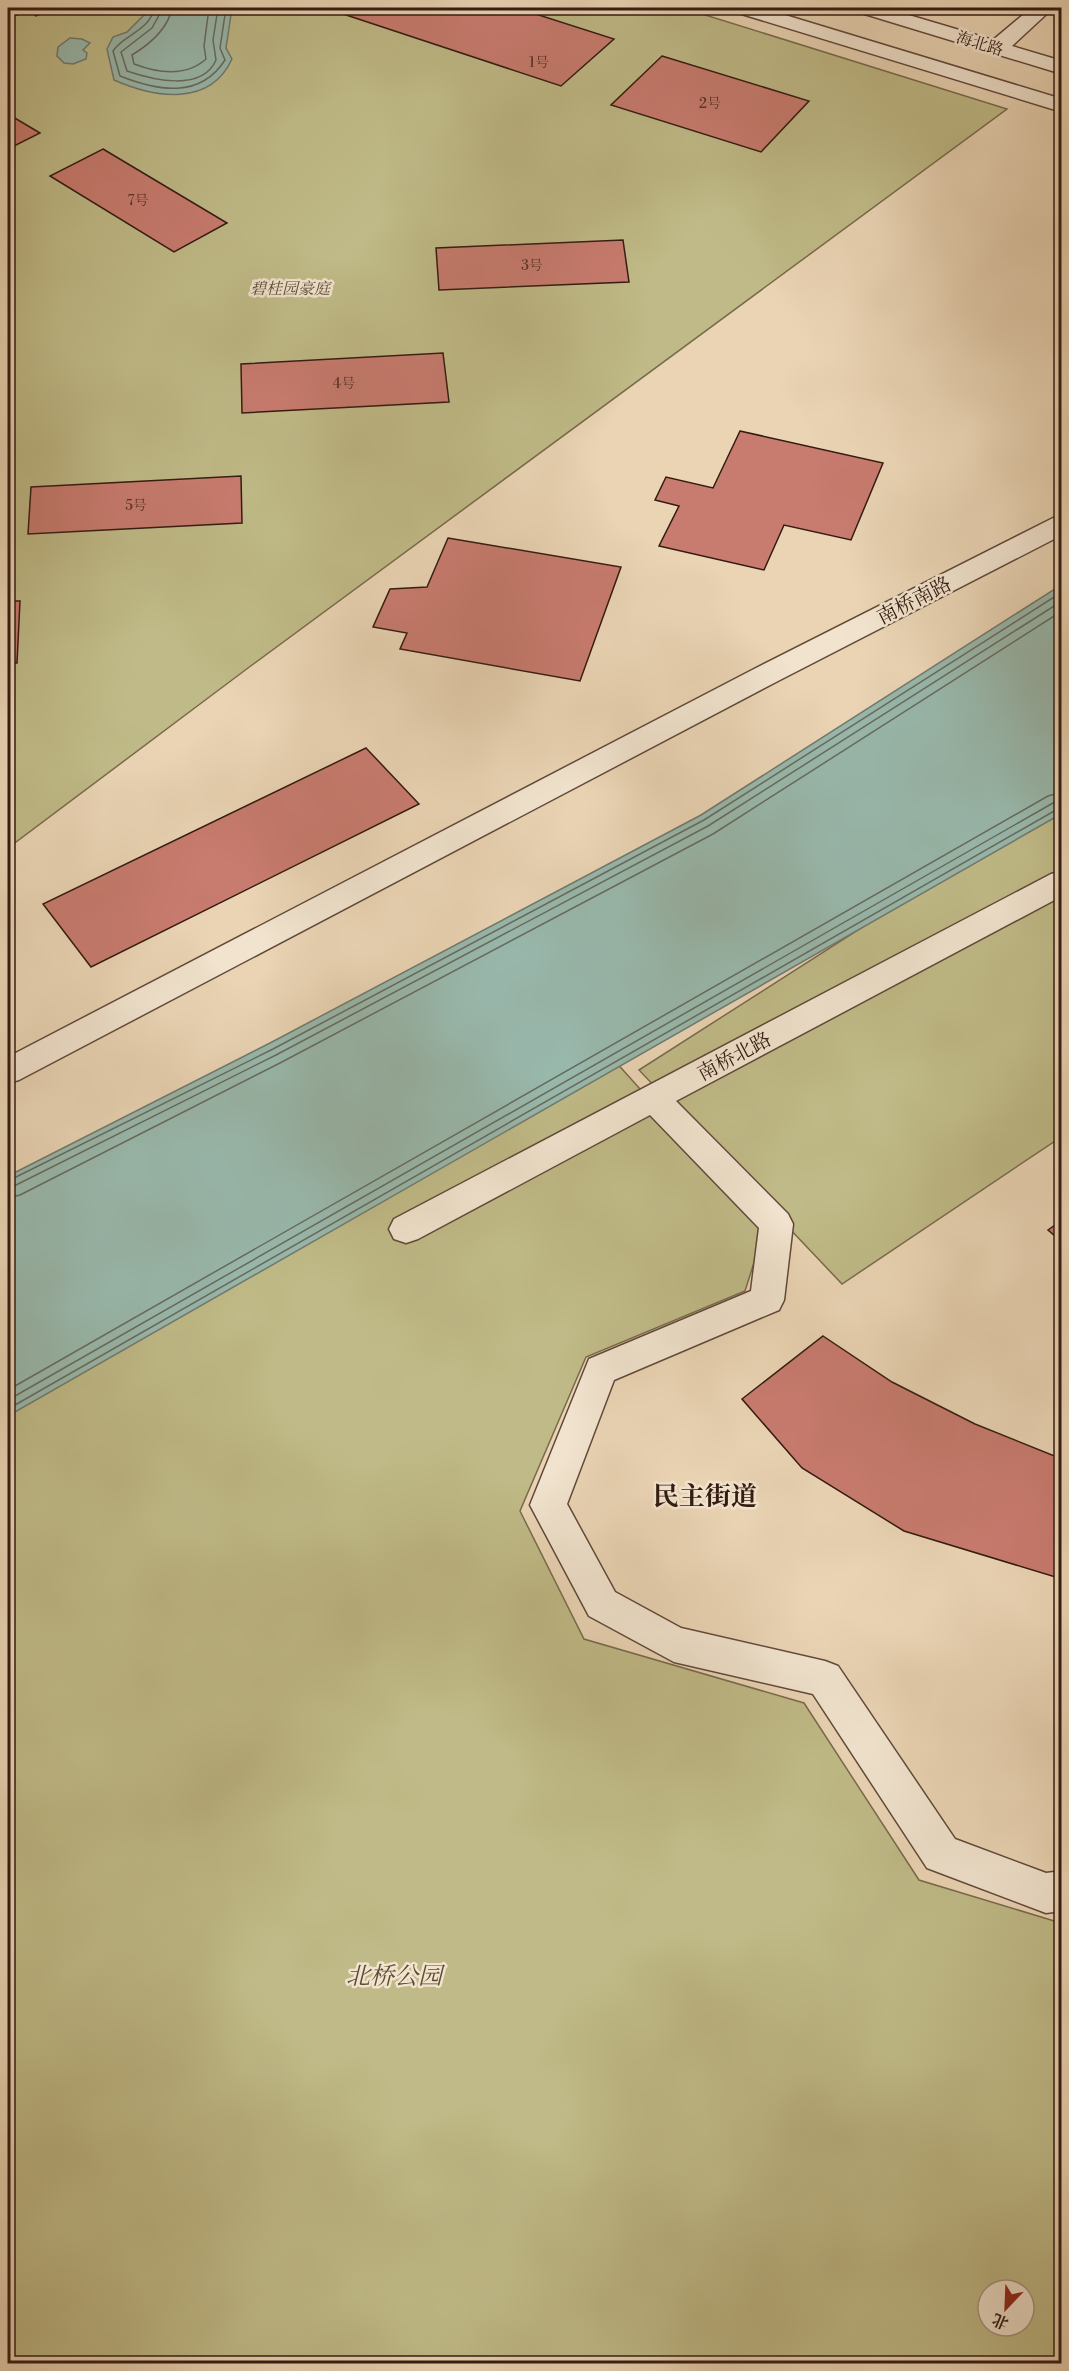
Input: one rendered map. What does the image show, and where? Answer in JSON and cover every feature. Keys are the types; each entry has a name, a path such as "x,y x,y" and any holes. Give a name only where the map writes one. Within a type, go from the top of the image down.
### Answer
{"street":[{"path":"742,8 1062,106"},
{"name":"海北路","path":"865,8 1062,68"},
{"path":"997,48 1043,8"},
{"name":"南桥南路","path":"8,1071 766,675 1062,524"},
{"name":"南桥北路","path":"406,1228 1062,882"},
{"path":"653,1098 776,1224 767,1300 601,1370 548,1505 602,1604 674,1644 825,1679 941,1854 1046,1893 1062,1891"}],"green space":[{"name":"碧桂园豪庭","path":"8,8 683,8 1007,109 248,668 8,848"},
{"path":"1061,800 1061,1137 842,1284 639,1070"},
{"name":"北桥公园","path":"614,1060 765,1228 745,1291 586,1357 520,1511 584,1639 804,1703 919,1880 1061,1923 1061,2363 8,2363 8,1407"}],"water":[{"path":"151,8 232,8 226,48 232,59 222,74 210,85 196,91 164,94 114,80 107,49 113,37 127,32"},
{"path":"70,38 82,39 90,43 83,50 87,53 86,59 73,64 64,63 57,56 58,47"},
{"path":"1061,585 1061,814 8,1416 8,1176 270,1043 701,815"}],"building":[{"path":"8,8 54,8 36,16 27,10 8,19"},
{"path":"325,8 517,8 614,39 561,86"},
{"path":"662,56 809,101 761,152 611,105"},
{"path":"8,114 40,133 8,149"},
{"path":"103,149 227,223 174,252 50,176"},
{"path":"623,240 629,282 439,290 436,248"},
{"path":"443,353 449,402 242,413 241,364"},
{"path":"740,431 883,463 851,540 784,525 764,570 659,546 679,506 655,500 666,477 713,488"},
{"path":"241,476 242,523 28,534 31,487"},
{"path":"448,538 621,567 580,681 400,649 407,633 373,627 390,589 427,587"},
{"path":"8,601 20,601 17,663 8,663"},
{"path":"366,748 419,804 91,967 43,904"},
{"path":"1062,1220 1062,1242 1048,1230"},
{"path":"823,1336 892,1382 975,1424 1062,1459 1062,1579 904,1531 802,1468 742,1399"}],"district":[{"name":"民主街道","path":"705,1496"}]}
